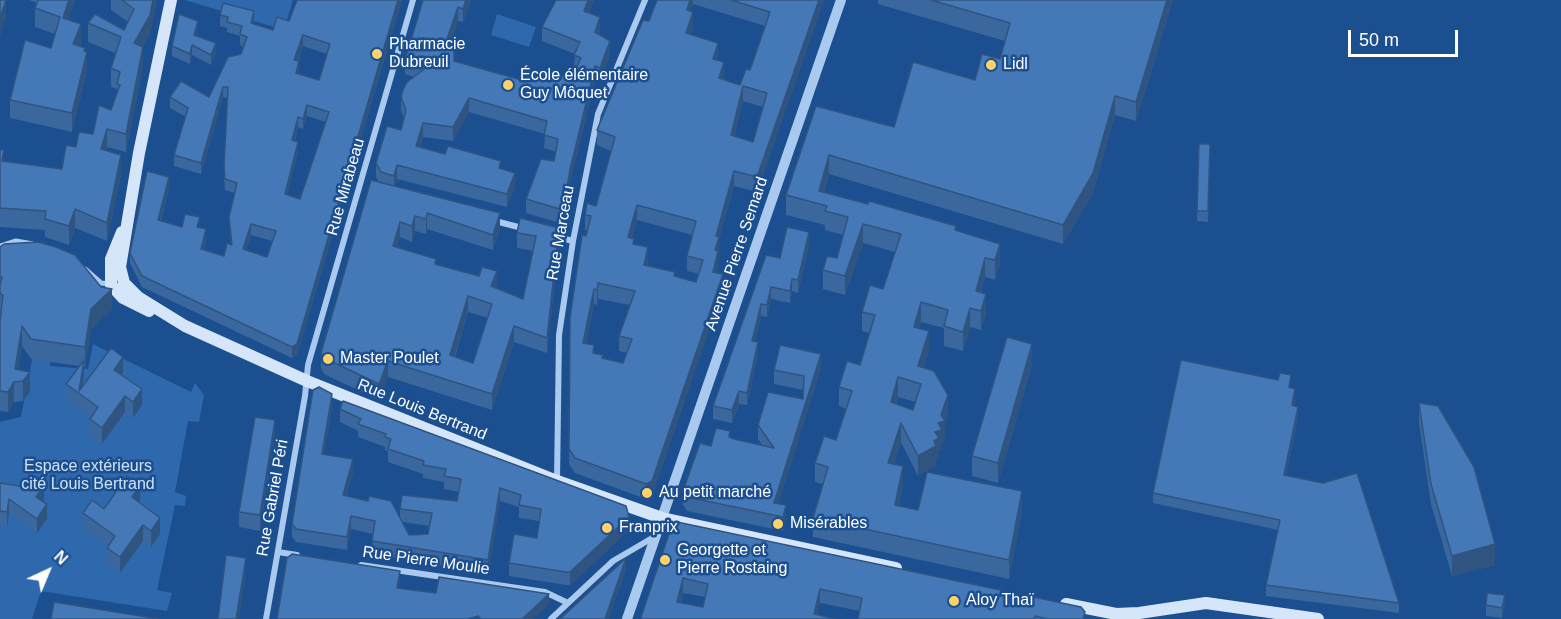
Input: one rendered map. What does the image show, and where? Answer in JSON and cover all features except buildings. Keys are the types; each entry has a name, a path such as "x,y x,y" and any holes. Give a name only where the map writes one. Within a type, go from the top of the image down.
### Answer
{"main road":[{"name":"Rue Louis Bertrand","path":"171,0 127,220 120,267 124,283 138,297 175,321"},
{"name":"Rue Louis Bertrand","path":"127,220 111,259 111,285 133,304 307,381 557,481 662,518 903,569"},
{"path":"1054,602 1102,616 1206,603 1318,619"}],"street":[{"name":"Rue Mirabeau","path":"307,381 308,365 413,0"},
{"name":"Rue Marceau","path":"557,481 560,327 573,241 597,114 645,0"},
{"name":"Avenue Pierre Semard","path":"627,619 841,0"},
{"path":"360,186 370,190"},
{"path":"484,219 530,230"},
{"path":"541,233 573,241"},
{"path":"0,246 16,241 36,245"},
{"path":"78,261 101,283 111,285"},
{"name":"Rue Gabriel Péri","path":"266,619 307,381"},
{"path":"551,619 613,561 654,537"},
{"path":"278,552 301,556"},
{"name":"Rue Pierre Moulie","path":"347,562 545,592 568,603"}],"green space":[{"path":"185,0 293,0 284,30"},
{"path":"497,14 536,27 529,47 491,35"},
{"name":"Espace extérieurs cité Louis Bertrand","path":"36,339 53,341 50,366 88,369 93,344 191,392 195,383 204,395 199,422 188,421 175,492 186,496 185,506 175,505 157,590 172,593 167,611 41,591 32,619 0,619 0,422 21,417"}],"place":[{"name":"Pharmacie Dubreuil","path":"377,54"},
{"name":"Lidl","path":"991,65"},
{"name":"École élémentaire Guy Môquet","path":"508,85"},
{"name":"Master Poulet","path":"328,359"},
{"name":"Au petit marché","path":"647,493"},
{"name":"Misérables","path":"778,524"},
{"name":"Franprix","path":"607,528"},
{"name":"Georgette et Pierre Rostaing","path":"665,560"},
{"name":"Aloy Thaï","path":"954,601"}]}
